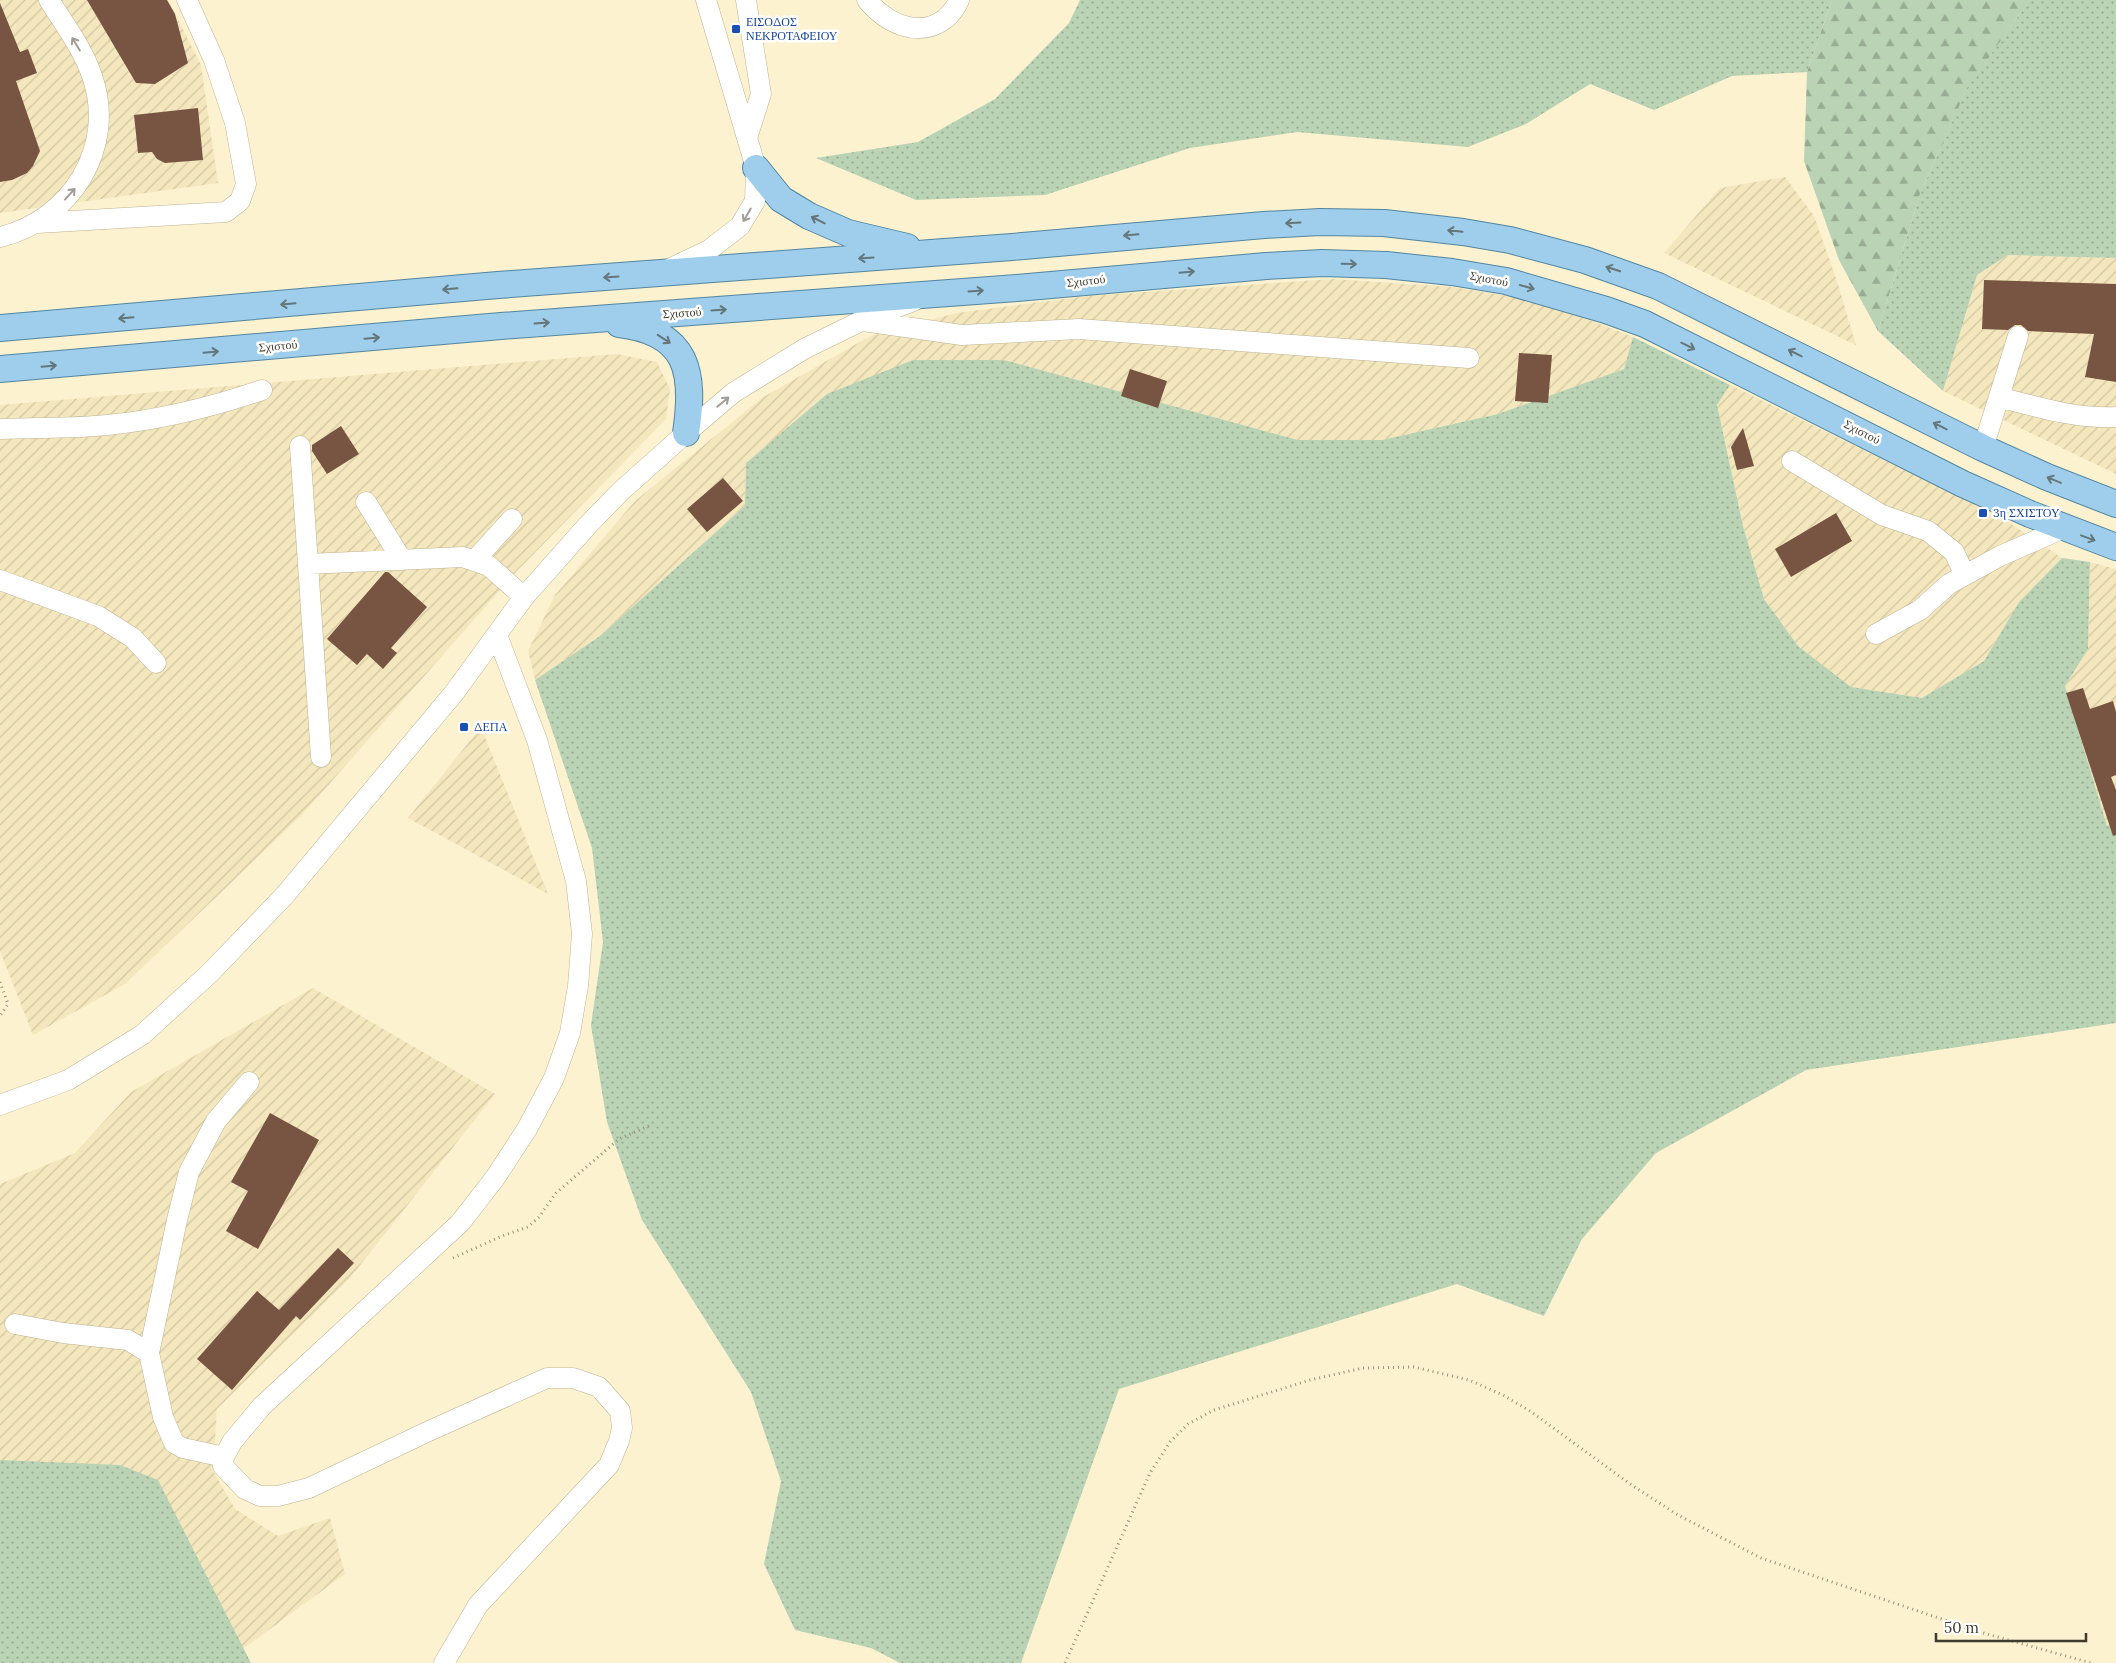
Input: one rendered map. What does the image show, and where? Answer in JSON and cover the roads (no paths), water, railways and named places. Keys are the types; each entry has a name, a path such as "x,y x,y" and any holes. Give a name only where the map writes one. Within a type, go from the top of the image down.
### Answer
{"main road":[{"path":"756,168 781,199 824,223 848,233 932,253"},
{"path":"0,328 498,285 932,253 1112,237 1320,222 1384,223 1501,238 1585,260 1658,286 1983,448 2047,477 2116,504"},
{"name":"Σχιστού","path":"0,369 1266,266 1322,263 1386,264 1506,281 1606,310 1645,324 1963,484 2064,528 2116,547"},
{"path":"584,320 629,326 661,336 676,348 688,372 690,408 686,433"}],"street":[{"path":"0,238 18,233 58,207 74,189 91,162 98,132 100,105 92,76 79,48 49,0"},
{"path":"36,223 226,212 240,201 246,184 235,123 214,60 187,0"},
{"path":"196,20 201,0"},
{"path":"660,273 709,250 740,226 754,201 756,168 706,0"},
{"path":"746,0 761,94 747,138"},
{"path":"867,0 883,17 910,28 925,28 938,24 949,16 959,0"},
{"path":"0,1105 68,1080 142,1035 210,973 285,895 454,693 524,597 620,492 686,433 733,393 804,349 861,321 935,294"},
{"path":"861,321 962,335 1079,329 1470,358"},
{"path":"1983,448 2018,336"},
{"path":"0,429 105,426 167,417 234,400 262,390"},
{"path":"1999,397 2053,410 2098,418 2116,417"},
{"path":"300,446 321,757"},
{"path":"1792,461 1882,514 1928,531 1954,552 1965,575"},
{"path":"366,502 402,560"},
{"path":"474,560 512,518"},
{"path":"1876,634 1920,610 1949,584 2031,542 2064,528"},
{"path":"308,564 463,557 489,566 524,597"},
{"path":"0,580 98,616 133,638 156,663"},
{"path":"444,1663 478,1605 609,1465 622,1428 620,1411 600,1387 574,1378 547,1378 309,1488 278,1496 260,1496 244,1489 223,1466 224,1457 232,1442 262,1406 460,1223 494,1178 527,1129 554,1078 570,1033 578,986 582,934 576,881 536,740 497,635"},
{"path":"224,1457 183,1448 174,1442 163,1417 149,1352 189,1172 216,1121 249,1082"},
{"path":"15,1324 63,1333 128,1340 149,1352"}],"place":[{"name":"ΕΙΣΟΔΟΣ ΝΕΚΡΟΤΑΦΕΙΟΥ","path":"736,29"},
{"name":"3η ΣΧΙΣΤΟΥ","path":"1983,513"},
{"name":"ΔΕΠΑ","path":"464,727"}]}
